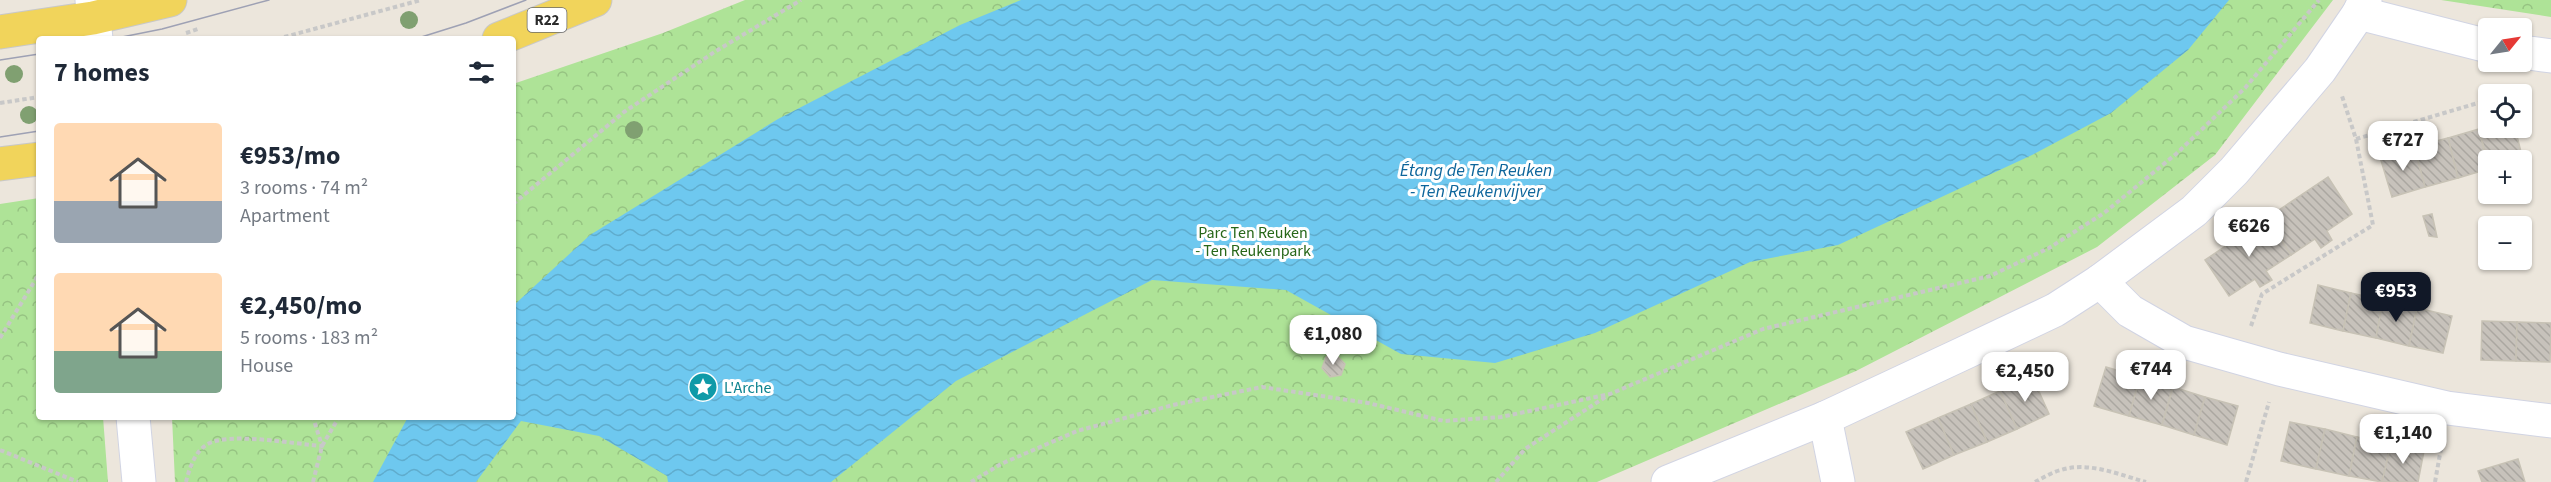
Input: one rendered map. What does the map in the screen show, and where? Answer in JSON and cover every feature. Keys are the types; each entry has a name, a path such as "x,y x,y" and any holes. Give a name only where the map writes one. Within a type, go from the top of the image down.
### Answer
{"main road":[{"path":"0,32 94,19 170,0"},
{"name":"R22","path":"506,36 595,0"},
{"path":"0,164 36,159"}],"street":[{"path":"1668,482 1825,418 2055,310 2100,281 2194,211 2234,171 2320,70 2362,6 2478,43"},
{"path":"2532,53 2551,56"},
{"path":"2100,281 2130,311 2184,342 2279,369 2447,408 2551,421"},
{"path":"1825,418 1838,482"},
{"path":"132,420 139,482"}],"path":[{"path":"288,36 421,0"},
{"path":"516,202 624,112 716,51 801,0"},
{"path":"1496,482 1525,449 1610,394 1763,329 1990,276 2049,248 2104,213 2176,154 2245,88 2319,0"},
{"path":"2254,317 2262,294 2373,225 2356,140 2341,95"},
{"path":"0,103 36,97"},
{"path":"2356,140 2478,103"},
{"path":"0,338 36,279"},
{"path":"971,482 1000,464 1077,431 1173,405 1262,387 1368,404 1444,421 1501,417 1610,394"},
{"path":"2246,482 2270,398"},
{"path":"314,420 322,446"},
{"path":"312,482 322,446 337,420"},
{"path":"186,482 190,466 204,446 224,438 322,446"},
{"path":"2435,482 2442,441"},
{"path":"0,450 78,482"},
{"path":"2035,482 2062,469 2080,468 2101,469 2146,482"}],"green space":[{"name":"Étang de Ten Reuken - Ten Reukenvijver","path":"745,0 2333,0 2215,155 2097,247 1856,371 1597,482 175,482 172,420 516,420 516,83 663,33"},
{"path":"2441,0 2551,0 2551,17"},
{"path":"36,198 36,420 103,420 108,482 0,482 0,204"}],"water":[{"name":"Étang de Ten Reuken - Ten Reukenvijver","path":"1021,0 2229,0 2188,50 2111,113 2032,155 1838,245 1750,262 1595,333 1495,363 1401,354 1286,290 1152,280 956,381 831,482 668,482 667,476 599,436 521,421 476,482 373,482 406,420 516,420 516,303 590,235 778,119 960,25"}],"building":[{"path":"2478,129 2478,138 2481,138 2484,150 2478,150 2478,172 2458,178 2448,138"},
{"path":"2448,138 2458,178 2425,187 2414,147"},
{"path":"2481,138 2518,138 2520,150 2485,150"},
{"path":"2414,147 2425,187 2392,197 2380,157"},
{"path":"2328,177 2352,214 2327,231 2332,240 2321,248 2315,239 2291,255 2267,218"},
{"path":"2432,214 2437,237 2429,236 2423,216"},
{"path":"2267,218 2291,255 2266,271 2272,280 2260,287 2255,279 2229,296 2205,260"},
{"path":"2318,285 2351,293 2343,331 2310,323"},
{"path":"2351,293 2383,300 2376,338 2343,331"},
{"path":"2383,300 2417,308 2409,346 2376,338"},
{"path":"2417,308 2452,316 2443,353 2409,346"},
{"path":"2482,321 2517,322 2516,361 2481,360"},
{"path":"2517,322 2551,323 2550,362 2516,361"},
{"path":"1336,355 1345,364 1341,375 1330,377 1322,368 1326,357"},
{"path":"2106,367 2140,377 2129,416 2094,406"},
{"path":"2140,377 2173,387 2162,425 2129,416"},
{"path":"2033,378 2049,414 2017,429 2000,391"},
{"path":"2173,387 2205,397 2194,435 2162,425"},
{"path":"2000,391 2017,429 1987,442 1971,404"},
{"path":"2205,397 2238,406 2227,445 2194,435"},
{"path":"1971,404 1987,442 1954,455 1938,418"},
{"path":"1938,418 1954,455 1923,469 1906,432"},
{"path":"2290,422 2325,429 2316,469 2281,461"},
{"path":"2325,429 2357,437 2349,476 2316,469"},
{"path":"2357,437 2391,444 2382,482 2349,476"},
{"path":"2391,444 2424,451 2418,482 2382,482"},
{"path":"2518,459 2525,482 2482,482 2478,471"}],"tram line":[{"path":"127,36 162,29 269,0"},
{"path":"425,36 526,0"},
{"path":"0,60 36,54"},
{"path":"0,137 36,131"}],"place":[{"name":"L'Arche","path":"703,387"}],"park label":[{"name":"Parc Ten Reuken - Ten Reukenpark","path":"1253,241"}]}
